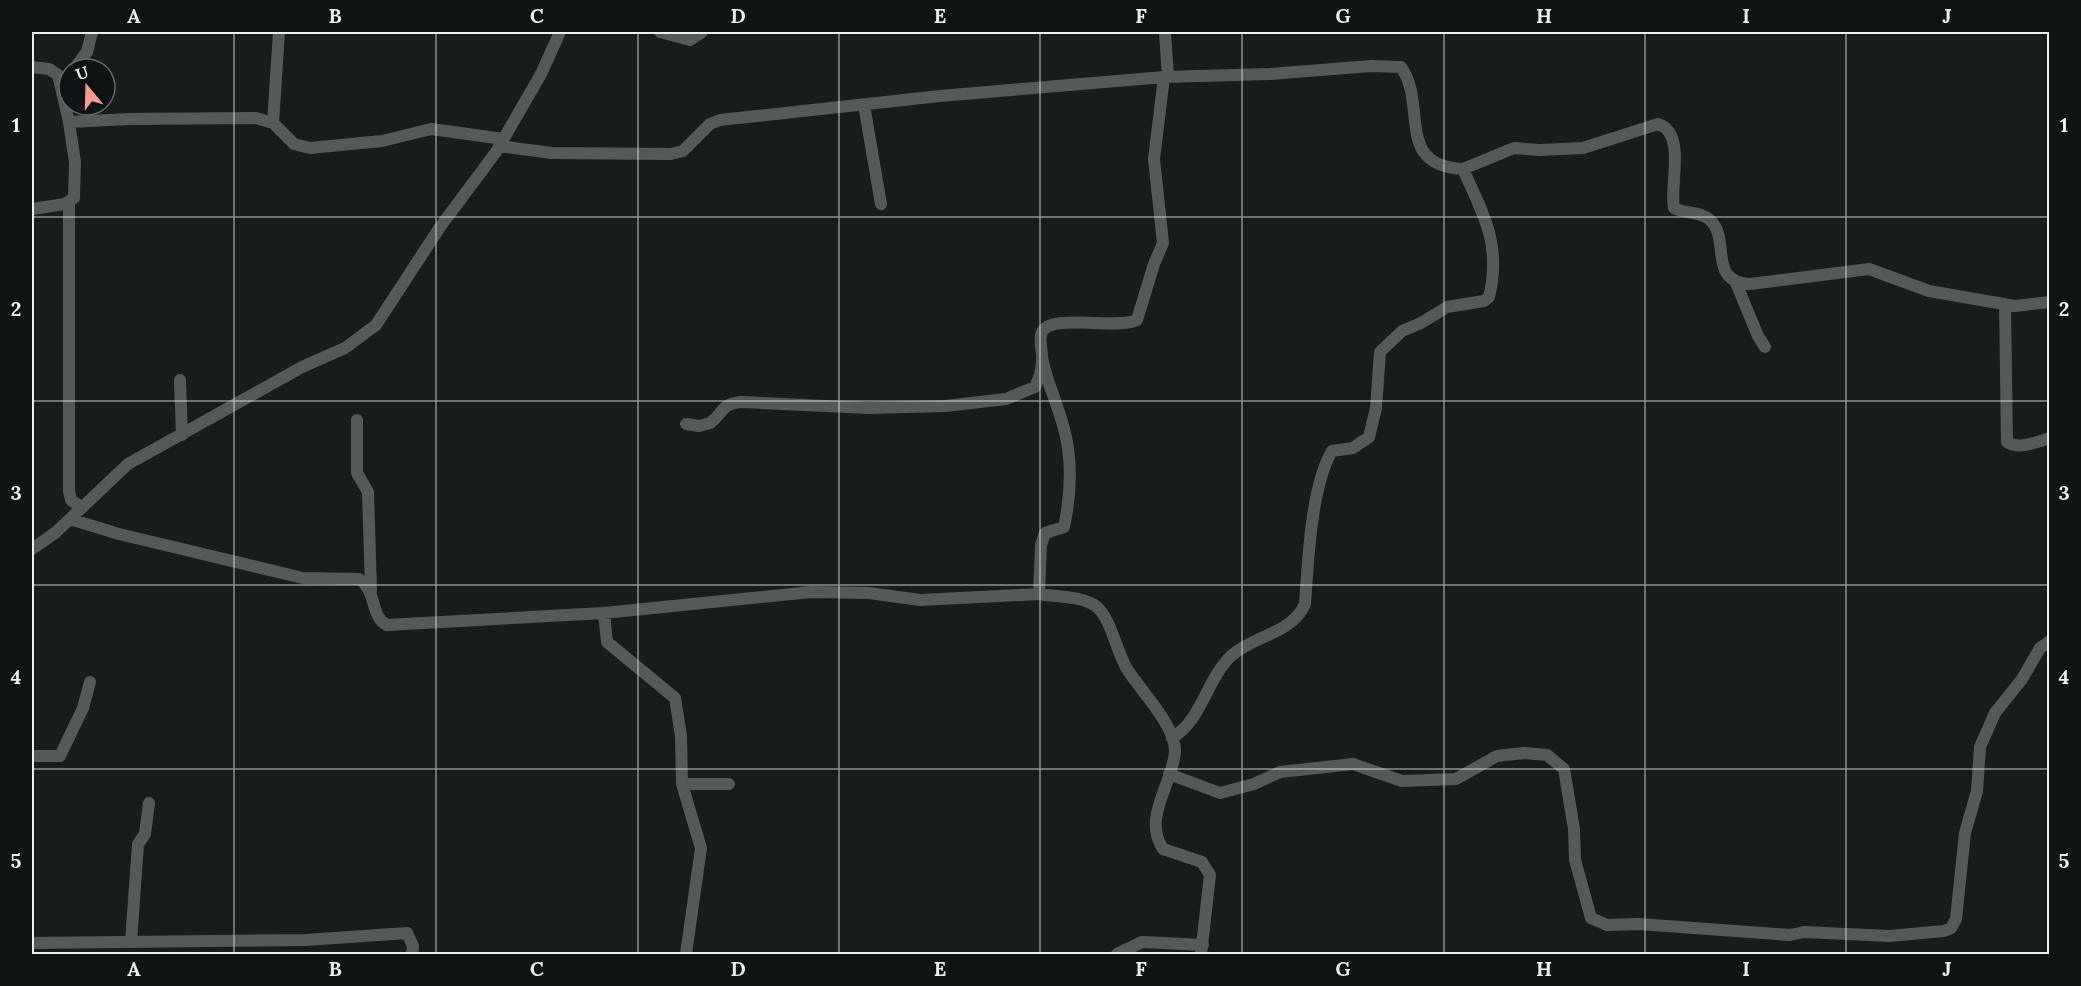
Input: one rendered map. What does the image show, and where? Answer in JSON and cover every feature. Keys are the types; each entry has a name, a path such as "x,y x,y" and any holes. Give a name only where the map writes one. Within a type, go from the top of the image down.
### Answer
{"street":[{"path":"83,57 87,52 92,32"},
{"path":"273,123 279,32"},
{"path":"32,549 55,533 121,469 302,367 345,348 376,325 427,245 502,142 541,74 560,32"},
{"path":"660,32 690,40 702,32"},
{"path":"1039,594 1041,545 1045,533 1064,527 1070,498 1071,477 1064,428 1047,383 1041,339 1047,327 1058,323 1133,322 1140,316 1154,264 1164,243 1154,159 1166,77 1165,32"},
{"path":"69,122 256,118 273,123 294,144 310,148 382,141 431,129 552,153 671,154 683,151 710,124 720,120 1166,77 1270,74 1396,66 1401,67 1406,75 1418,138 1424,152 1444,167 1463,169 1514,148 1583,148 1620,137 1647,125 1662,125 1670,134 1675,152 1674,208 1706,217 1713,224 1724,265 1730,278 1736,283 1758,336 1766,347"},
{"path":"32,67 57,73"},
{"path":"864,105 881,204"},
{"path":"69,117 74,154 75,190 69,202 69,491 71,500 81,507"},
{"path":"1172,738 1188,726 1215,674 1232,656 1255,639 1289,626 1300,614 1305,604 1311,537 1322,474 1332,451 1353,448 1369,438 1376,408 1380,352 1402,331 1421,323 1447,307 1484,301 1489,297 1494,271 1494,248 1485,219 1463,169"},
{"path":"32,209 69,202"},
{"path":"1736,283 1750,284 1875,269 1929,291 2020,307 2049,302"},
{"path":"2005,304 2007,442 2010,445 2024,445 2049,438"},
{"path":"686,424 699,426 710,423 728,404 741,402 869,408 945,406 1006,399 1035,387 1042,358"},
{"path":"180,380 182,435"},
{"path":"357,420 357,471 367,489 368,496 371,591 380,620 387,625 604,613 811,592 842,591 920,600 1039,594 1080,600 1101,611 1125,665 1163,719 1172,738 1175,751 1158,810 1157,838 1167,851 1202,862 1210,875 1202,950 1142,942 1117,954"},
{"path":"70,519 119,534 303,578 359,579 371,591"},
{"path":"32,537 55,533"},
{"path":"604,613 607,642 675,698 681,736 682,784 701,848 686,954"},
{"path":"1168,774 1220,793 1254,784 1280,771 1353,764 1402,780 1456,779 1497,756 1524,753 1547,755 1564,769 1574,829 1575,861 1591,918 1607,925 1639,924 1790,935 1804,932 1889,936 1944,931 1951,928 1956,920 1967,822 1977,791 1983,739 1995,713 2022,679 2040,648 2049,641"},
{"path":"32,756 60,756 83,708 90,682"},
{"path":"682,784 729,784"},
{"path":"129,946 138,844 145,834 148,803"},
{"path":"32,943 129,946 306,940 407,933 413,946 412,954"}]}
